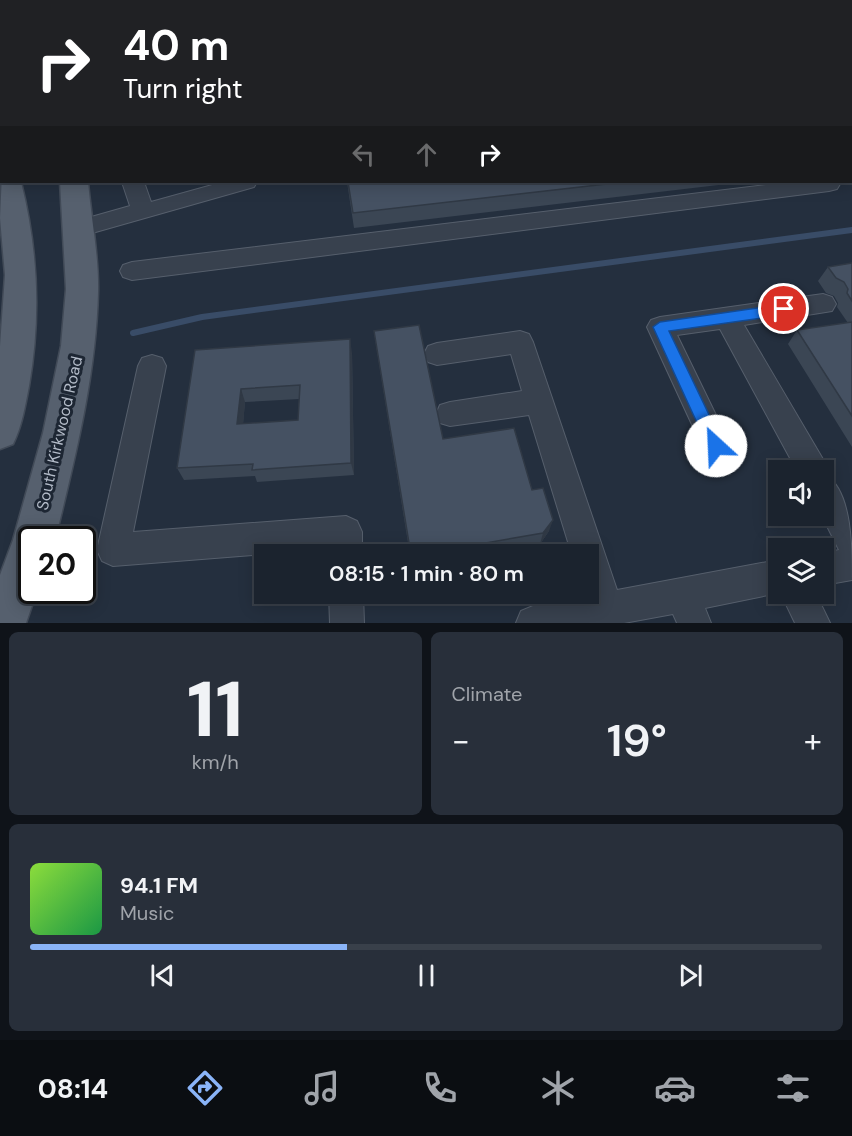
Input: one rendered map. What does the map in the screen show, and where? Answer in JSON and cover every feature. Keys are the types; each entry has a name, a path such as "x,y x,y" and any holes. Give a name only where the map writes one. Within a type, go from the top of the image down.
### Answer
{"main road":[{"path":"0,432 5,385 15,366 21,300 18,235 7,183"},
{"name":"South Kirkwood Road","path":"37,526 62,433 78,346 81,288 74,183"},
{"path":"4,623 18,584"}],"street":[{"path":"133,183 143,211"},
{"path":"78,229 121,215 242,183"},
{"path":"132,271 828,183"},
{"path":"716,446 660,327 823,304"},
{"path":"727,318 807,460"},
{"path":"437,354 520,342 606,609"},
{"path":"152,366 112,550 346,532 346,544"},
{"path":"450,414 539,401"},
{"path":"834,509 852,542"},
{"path":"834,567 852,564"},
{"path":"533,623 606,609 689,609 768,581"},
{"path":"346,604 347,623"},
{"path":"803,604 813,623"}],"building":[{"path":"348,183 615,183 353,213"},
{"path":"852,263 852,301 844,282 836,278 828,267"},
{"path":"852,322 852,416 797,330"},
{"path":"419,325 443,439 514,428 532,490 543,488 553,520 543,533 480,544 409,544 374,331"},
{"path":"350,339 351,463 252,470 253,464 177,468 195,350","holes":["300,385 298,420 237,424 241,389"]}],"waterway":[{"path":"133,333 202,317 852,230"}],"route":[{"path":"716,446 660,327 784,309"}]}
